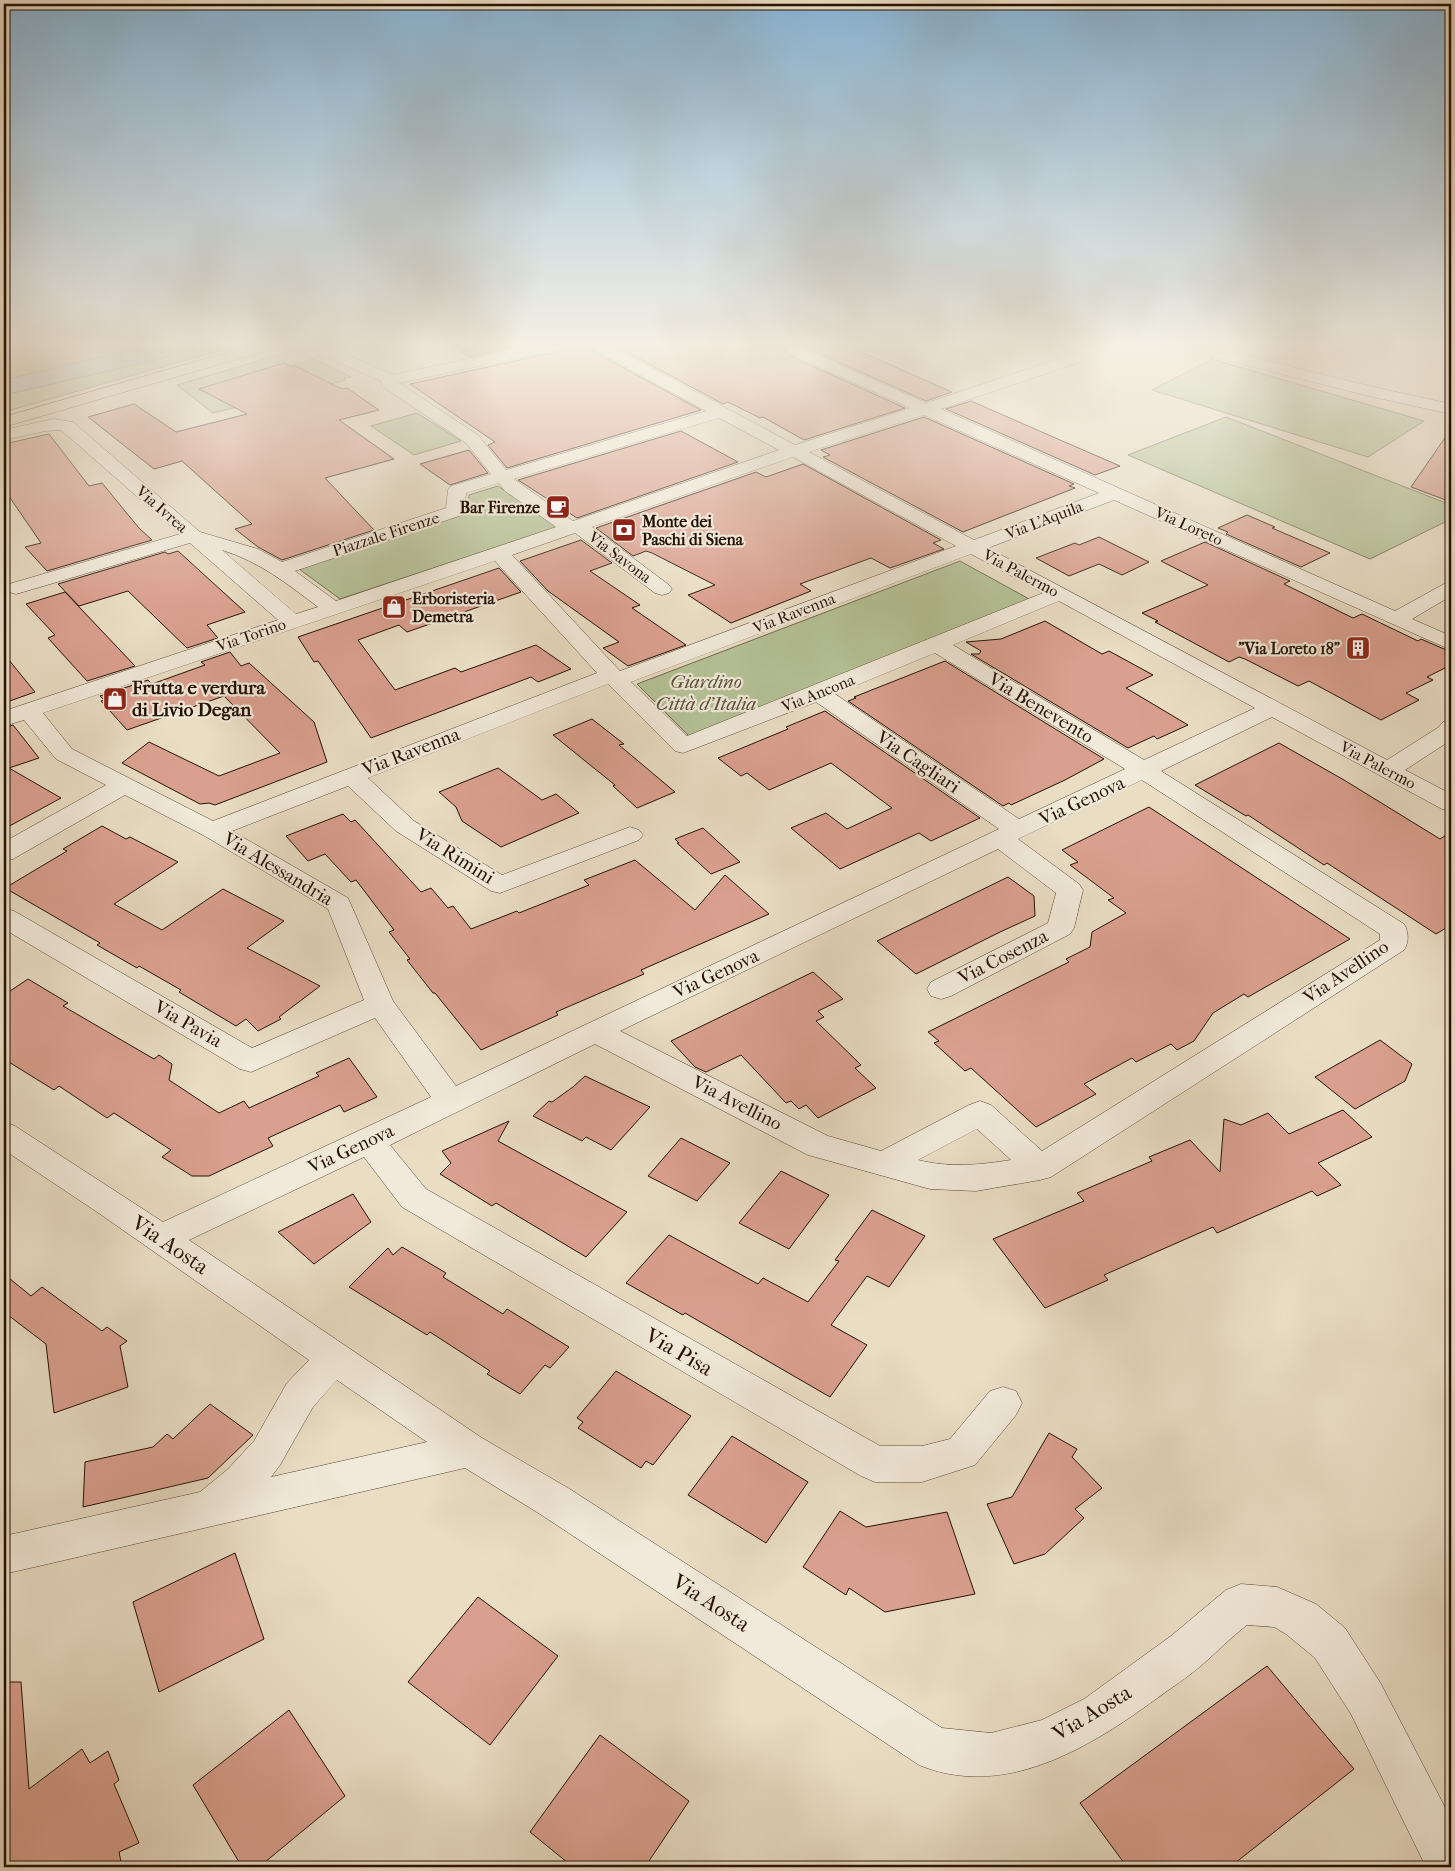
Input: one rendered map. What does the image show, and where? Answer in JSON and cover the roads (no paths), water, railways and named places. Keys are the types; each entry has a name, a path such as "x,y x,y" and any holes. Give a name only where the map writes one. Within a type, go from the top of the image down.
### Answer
{"street":[{"name":"Via Ivrea","path":"4,435 30,429"},
{"name":"Via Ivrea","path":"71,429 290,622"},
{"path":"458,429 472,439 511,487 574,527"},
{"path":"503,477 662,429"},
{"name":"Via Palermo","path":"753,429 1451,804"},
{"name":"Via Savona","path":"499,553 862,429"},
{"name":"Via Loreto","path":"975,429 1451,644"},
{"name":"Piazzale Firenze","path":"280,569 455,511 457,490 503,477"},
{"name":"Via L'Aquila","path":"972,547 1116,493"},
{"name":"Via Savona","path":"574,527 662,589"},
{"name":"Via Ivrea","path":"16,588 194,536 251,553 280,569 333,608"},
{"name":"Via Ravenna","path":"212,830 351,775 614,677 972,547"},
{"name":"Via Torino","path":"4,719 499,553"},
{"name":"Via Ancona","path":"499,553 614,677 683,746 1060,594"},
{"path":"1396,619 1451,588"},
{"name":"Via Benevento","path":"937,645 1145,771"},
{"name":"Via Cagliari","path":"818,693 1010,835"},
{"name":"Via Genova","path":"161,1238 370,1141 595,1031 1145,771 1271,709"},
{"name":"Via Alessandria","path":"28,710 64,754 212,830 340,904 380,1004 451,1102"},
{"path":"1388,770 1448,732 1451,727"},
{"name":"Via Avellino","path":"595,1031 819,1146 930,1176 976,1178 1040,1168 1394,944 1394,930 1145,771"},
{"name":"Via Rimini","path":"351,775 405,826 500,885 630,835"},
{"path":"4,853 124,785"},
{"name":"Via Cosenza","path":"940,989 1060,928 1070,890 1010,835"},
{"name":"Via Pavia","path":"4,917 251,1061 380,1004"},
{"path":"884,1164 948,1128 980,1113 1040,1168"},
{"name":"Via Aosta","path":"4,1134 161,1238 469,1450 554,1501 935,1749 991,1755 1048,1740 1099,1714 1186,1651 1218,1621 1241,1604 1277,1606 1301,1619 1330,1643 1366,1699 1451,1867"},
{"name":"Via Pisa","path":"370,1141 414,1198 875,1464 922,1464 962,1453 1004,1403"},
{"path":"210,1507 242,1482 267,1453 300,1395 335,1357"},
{"path":"4,1555 469,1450"}],"place":[{"name":"Bar Firenze","path":"558,507"},
{"name":"Monte dei Paschi di Siena","path":"624,530"},
{"name":"Erboristeria Demetra","path":"394,607"},
{"name":"\"Via Loreto 18\"","path":"1358,648"},
{"name":"Frutta e verdura di Livio Degan","path":"115,699"}],"park label":[{"name":"Giardino Città d'Italia","path":"706,693"}]}
